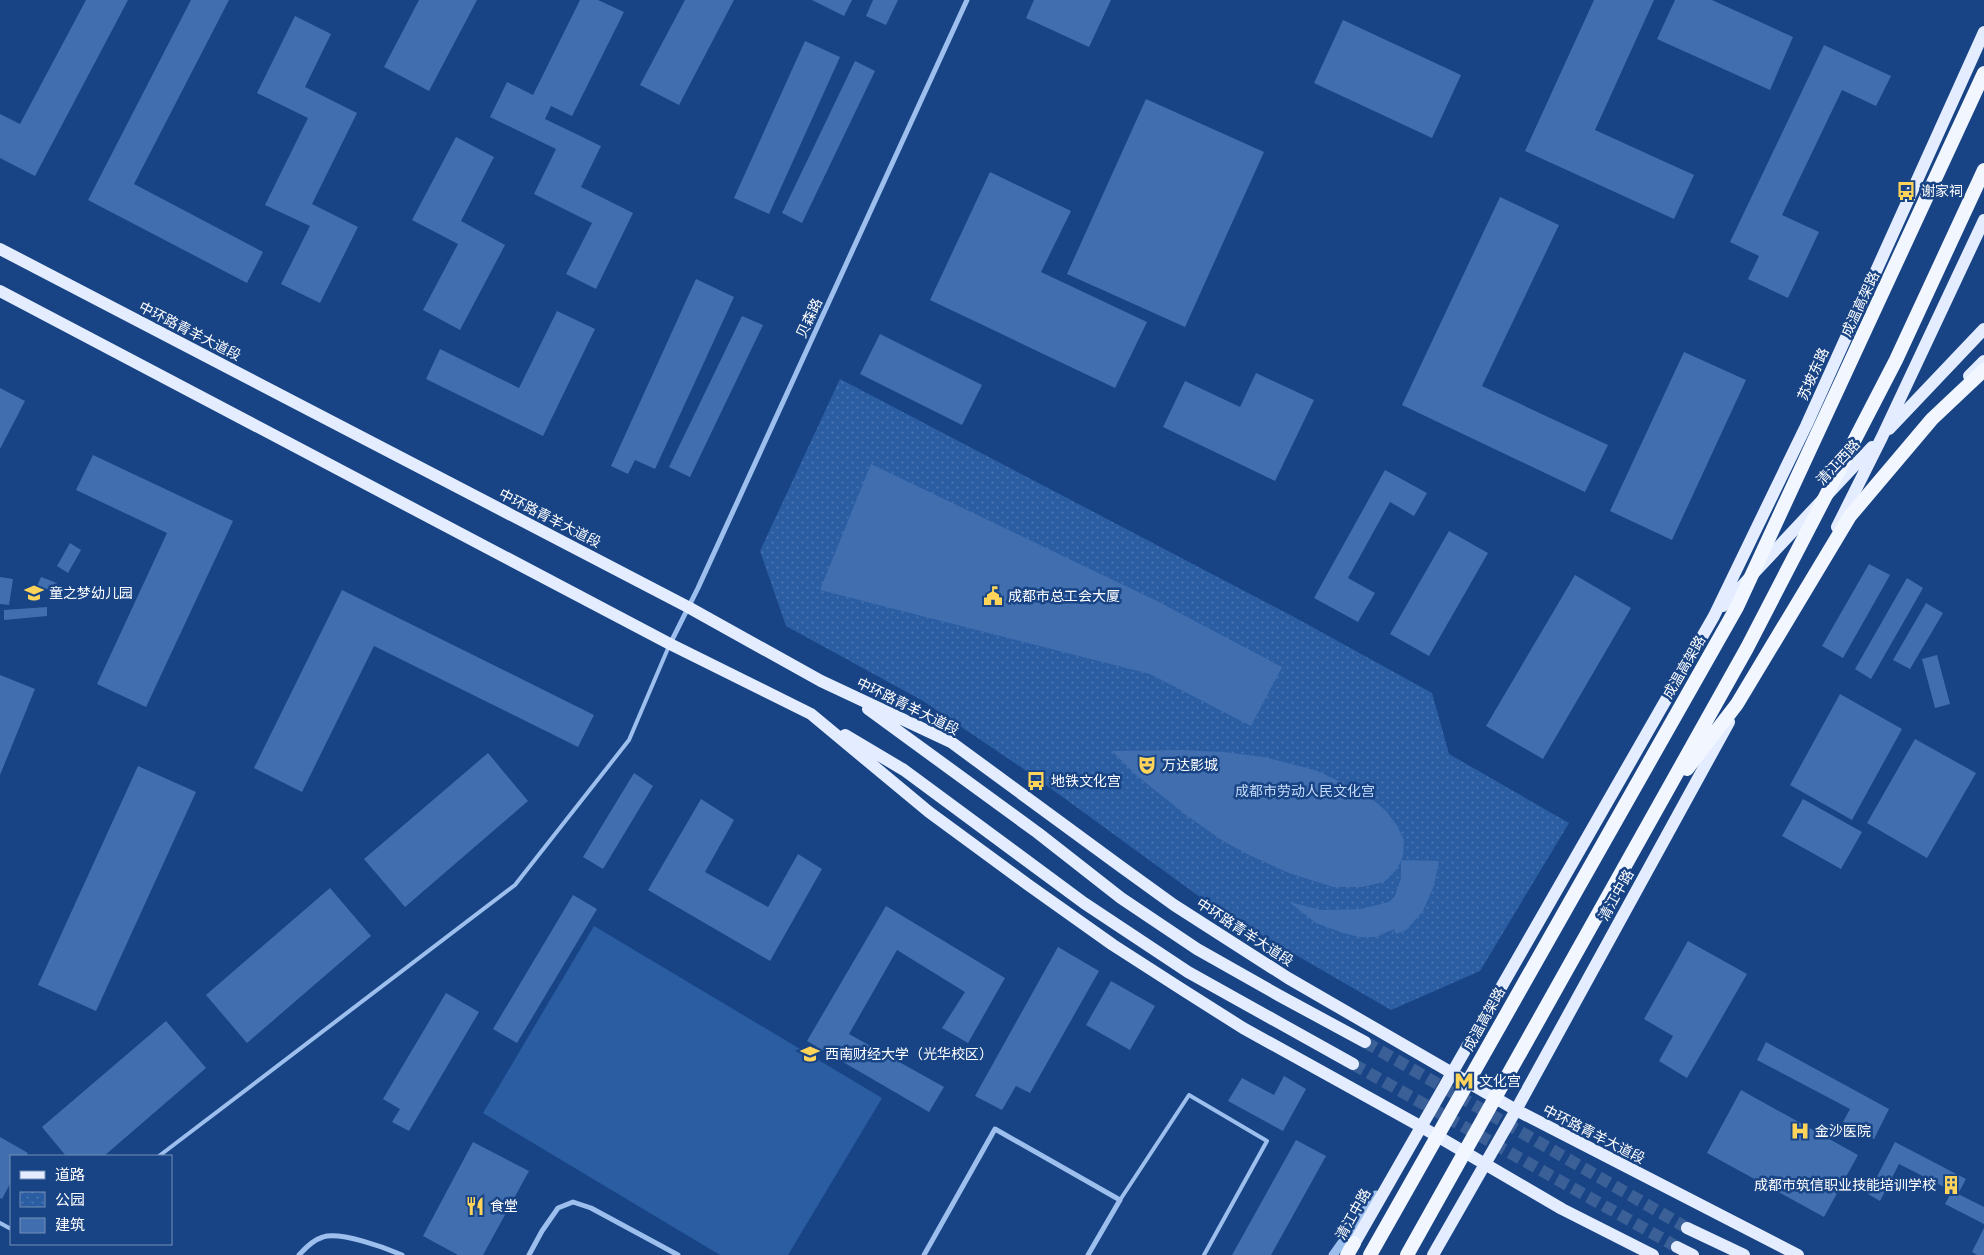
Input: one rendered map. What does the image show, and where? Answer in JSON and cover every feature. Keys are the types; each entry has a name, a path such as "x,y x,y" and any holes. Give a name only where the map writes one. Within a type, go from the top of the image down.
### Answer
{"highway":[{"name":"成温高架路","path":"1370,1255 1737,607 1984,73"},
{"path":"1407,1255 1747,648 1896,360 1984,170"},
{"path":"1658,807 1737,704 1795,604 1850,516 1932,419 1984,370"}],"main road":[{"name":"苏坡东路","path":"1714,616 1806,426 1984,32"},
{"path":"1826,549 1882,437 1984,220"},
{"name":"中环路青羊大道段","path":"0,249 688,607 821,681 951,742 1174,905 1288,978 1516,1110 1798,1255"},
{"path":"0,292 670,644 811,714 904,770 1084,902 1188,972 1353,1064"},
{"name":"清江西路","path":"1714,616 1984,329"},
{"path":"1826,549 1902,450 1941,404 1984,361"},
{"name":"清江中路","path":"1433,1255 1516,1110 1699,774 1826,549"},
{"name":"清江中路","path":"1350,1251 1714,616"},
{"path":"821,681 855,700 1038,833 1128,903 1197,949 1365,1042"},
{"path":"811,714 929,812 1113,945 1243,1028 1420,1126 1562,1209 1653,1255"},
{"path":"1687,1228 1744,1255"},
{"path":"1677,1247 1693,1255"}],"street":[{"name":"贝森路","path":"670,644 967,0"},
{"path":"924,1255 995,1129 1120,1200 1088,1255"},
{"path":"1333,1255 1401,1160"},
{"path":"529,1255 558,1208 573,1202 591,1208 678,1255"},
{"path":"299,1255 309,1244 325,1236 351,1238 402,1255"}],"lane":[{"path":"160,1155 515,885 629,740 670,644"},
{"path":"1120,1200 1189,1095 1267,1141 1204,1255"}],"green space":[{"name":"成都市劳动人民文化宫","path":"840,379 1294,617 1432,693 1449,754 1569,823 1480,971 1391,1010 1215,908 1031,774 923,701 786,626 760,551"},
{"path":"594,926 882,1098 788,1255 720,1255 483,1113"}],"building":[{"path":"86,0 128,0 35,176 0,158 0,114 20,124"},
{"path":"191,0 229,0 134,184 263,252 247,283 88,200"},
{"path":"419,0 477,0 429,91 384,67"},
{"path":"580,0 598,0 624,12 572,116 551,106 545,119 601,146 581,187 633,213 596,289 566,274 592,223 534,194 556,149 490,117 507,82 533,95"},
{"path":"685,0 734,0 679,105 640,85"},
{"path":"812,0 852,0 844,16"},
{"path":"873,0 898,0 886,25 866,16"},
{"path":"1034,0 1111,0 1089,47 1026,18"},
{"path":"1594,0 1654,0 1595,130 1694,175 1674,219 1525,151"},
{"path":"1675,0 1712,0 1793,37 1770,90 1657,39"},
{"path":"295,16 331,34 305,87 357,113 312,204 358,227 320,303 281,284 310,226 265,205 308,118 257,93"},
{"path":"1343,20 1461,75 1432,138 1314,83"},
{"path":"805,41 840,57 769,214 734,198"},
{"path":"1824,45 1891,76 1876,106 1842,90 1782,215 1819,232 1788,298 1748,279 1759,256 1730,242"},
{"path":"855,61 875,71 802,223 782,213"},
{"path":"1146,99 1264,152 1185,327 1067,274"},
{"path":"456,137 494,157 461,221 505,245 460,330 423,310 458,244 412,220"},
{"path":"990,172 1071,211 1041,272 1147,322 1115,388 930,300"},
{"path":"1500,197 1559,225 1482,386 1608,445 1585,492 1402,405"},
{"path":"696,279 734,297 655,469 635,460 628,474 611,466"},
{"path":"557,311 595,329 543,436 426,379 440,349 519,388"},
{"path":"742,316 763,325 690,477 669,467"},
{"path":"880,334 982,385 962,425 860,374"},
{"path":"1684,352 1746,380 1672,540 1610,511"},
{"path":"1256,373 1314,400 1275,481 1163,427 1185,381 1240,407"},
{"path":"0,388 25,401 0,449"},
{"path":"93,455 233,521 146,707 97,684 167,533 76,490"},
{"name":"成都市总工会大厦","path":"871,464 1157,601 1282,667 1251,726 1150,674 820,590"},
{"path":"1385,470 1427,493 1414,516 1390,502 1348,578 1375,593 1358,622 1314,598"},
{"path":"1449,531 1488,553 1429,656 1390,634"},
{"path":"70,543 81,550 68,573 57,566"},
{"path":"1869,564 1890,575 1843,658 1822,646"},
{"path":"1575,575 1631,608 1543,759 1486,726"},
{"path":"0,577 13,579 9,605 0,604"},
{"path":"41,577 57,583 53,592 37,586"},
{"path":"1907,578 1923,588 1871,679 1855,669"},
{"path":"342,590 594,715 578,747 374,646 302,792 254,768"},
{"path":"1926,603 1943,613 1910,669 1893,660"},
{"path":"47,607 47,616 4,620 4,610"},
{"path":"1937,655 1950,704 1935,708 1922,659"},
{"path":"0,675 35,689 0,775"},
{"path":"1840,694 1902,729 1852,820 1790,785"},
{"path":"1915,739 1976,773 1927,858 1867,823"},
{"path":"1181,750 1224,752 1264,757 1315,770 1365,793 1386,811 1396,824 1404,840 1403,856 1397,869 1384,882 1362,887 1333,887 1289,873 1223,841 1186,815 1136,775 1112,751"},
{"path":"488,753 528,801 405,907 364,859"},
{"path":"138,766 196,792 96,1011 38,985"},
{"path":"634,773 653,786 603,869 583,857"},
{"path":"701,799 734,820 705,872 768,907 798,854 822,869 770,961 648,890"},
{"path":"1803,799 1862,832 1841,869 1782,836"},
{"path":"1401,860 1439,861 1434,885 1423,911 1406,930 1396,934 1394,929 1376,937 1359,937 1343,933 1316,923 1289,902 1321,910 1361,909 1389,902 1395,896 1401,878"},
{"path":"330,888 371,936 247,1043 206,995"},
{"path":"573,895 597,909 517,1043 493,1029"},
{"path":"886,906 1005,978 968,1043 942,1028 965,992 897,950 849,1034 944,1087 929,1112 807,1041"},
{"path":"1688,941 1747,974 1687,1078 1659,1061 1673,1036 1644,1019"},
{"path":"1058,947 1099,971 1030,1093 1016,1086 1002,1110 975,1096"},
{"path":"1111,981 1155,1006 1130,1050 1086,1025"},
{"path":"446,993 479,1012 409,1131 392,1122 400,1109 383,1099"},
{"path":"166,1021 206,1068 105,1155 65,1155 42,1127"},
{"path":"1766,1042 1889,1109 1874,1139 1843,1122 1850,1109 1757,1060"},
{"path":"1284,1076 1306,1089 1283,1131 1228,1101 1242,1078 1274,1095"},
{"path":"1741,1090 1858,1155 1824,1217 1707,1153"},
{"path":"0,1137 28,1153 27,1155 10,1155 10,1184 2,1199 0,1198"},
{"path":"1296,1140 1326,1156 1271,1255 1232,1255"},
{"path":"473,1142 529,1171 483,1255 458,1255 423,1236"},
{"name":"成都市筑信职业技能培训学校","path":"1895,1142 1966,1179 1958,1194 1984,1207 1984,1224 1945,1204 1952,1191 1899,1164 1880,1201 1868,1194"},
{"path":"1984,1228 1984,1255 1977,1255 1972,1252"}],"tunnel":[{"path":"1365,1042 1687,1228"},
{"path":"1353,1064 1677,1247"}],"place":[{"name":"谢家祠","path":"1906,191"},
{"name":"童之梦幼儿园","path":"34,593"},
{"name":"成都市总工会大厦","path":"993,596"},
{"name":"万达影城","path":"1147,765"},
{"name":"地铁文化宫","path":"1036,781"},
{"name":"西南财经大学（光华校区）","path":"810,1054"},
{"name":"文化宫","path":"1464,1081"},
{"name":"金沙医院","path":"1800,1131"},
{"name":"成都市筑信职业技能培训学校","path":"1951,1185"},
{"name":"食堂","path":"475,1206"}]}
